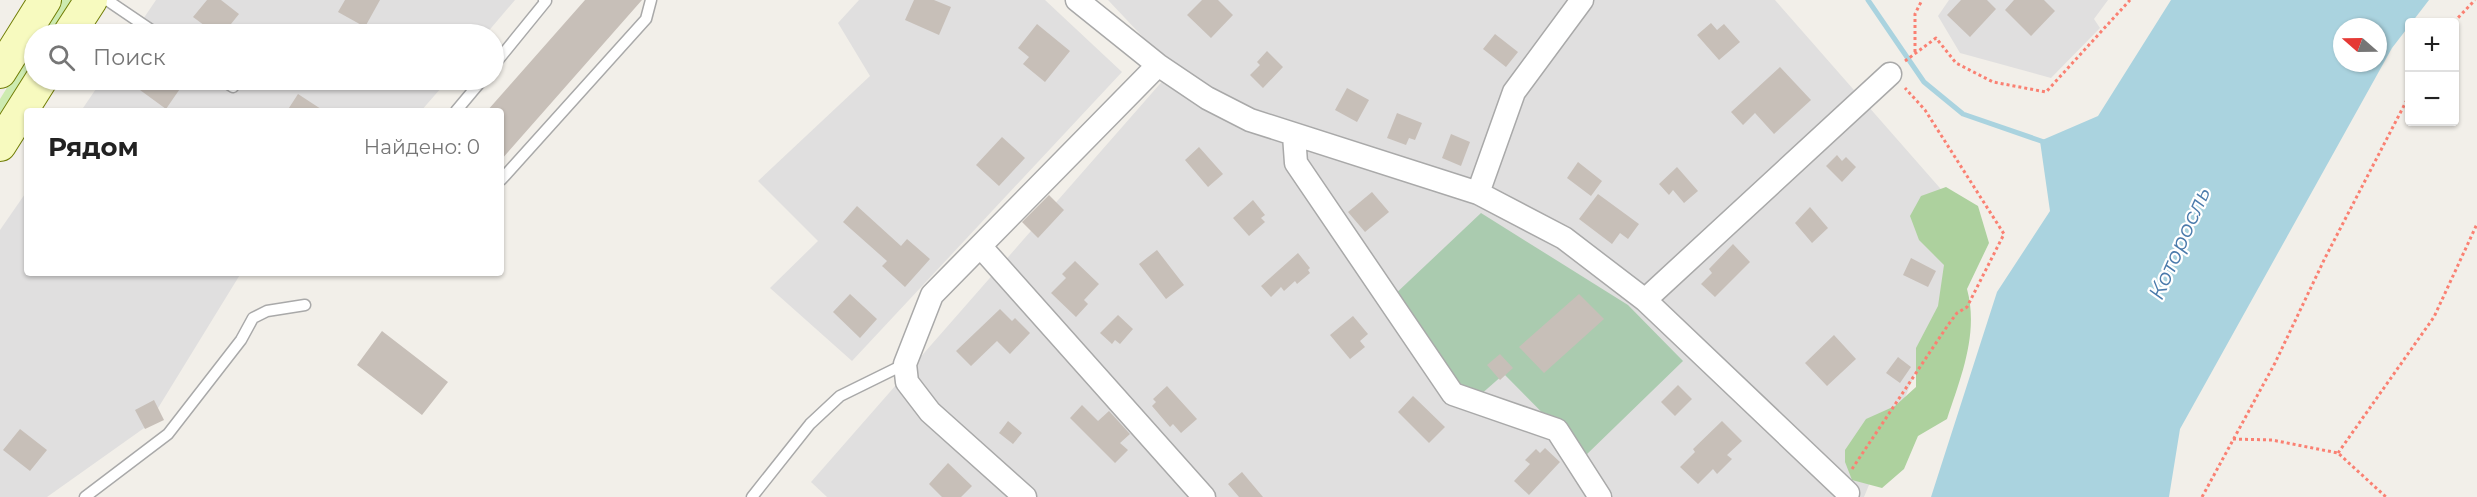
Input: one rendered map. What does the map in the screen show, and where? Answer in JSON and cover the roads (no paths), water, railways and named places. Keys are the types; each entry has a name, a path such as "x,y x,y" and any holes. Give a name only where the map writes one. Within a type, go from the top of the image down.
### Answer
{"main road":[{"path":"30,24 45,0"},
{"path":"75,24 91,0"},
{"path":"0,72 24,34"},
{"path":"0,146 35,90"}],"street":[{"path":"1077,0 1158,65 1207,98 1250,120 1478,193 1564,238 1645,300 1846,490"},
{"path":"1478,193 1514,92 1582,0"},
{"path":"1025,497 930,412 907,382 905,364 932,295 1158,65"},
{"path":"1645,300 1897,80"},
{"path":"1293,135 1296,163 1453,394 1557,430 1600,497"},
{"path":"981,247 1204,497"}],"lane":[{"path":"107,0 142,24"},
{"path":"504,53 546,2 544,0"},
{"path":"504,177 646,19 651,0"},
{"path":"459,108 474,90"},
{"path":"85,497 168,434 241,340 253,318 267,311 305,305"},
{"path":"752,497 810,424 840,396 905,364"}],"water":[{"name":"Которосль","path":"2171,0 2429,0 2415,18 2405,18 2405,31 2387,57 2387,18 2333,18 2333,72 2379,72 2180,429 2169,497 1931,497 1997,292 2050,211 2040,141 2098,116"}],"waterway":[{"path":"1868,0 1924,82 1963,114 2047,143"}]}
